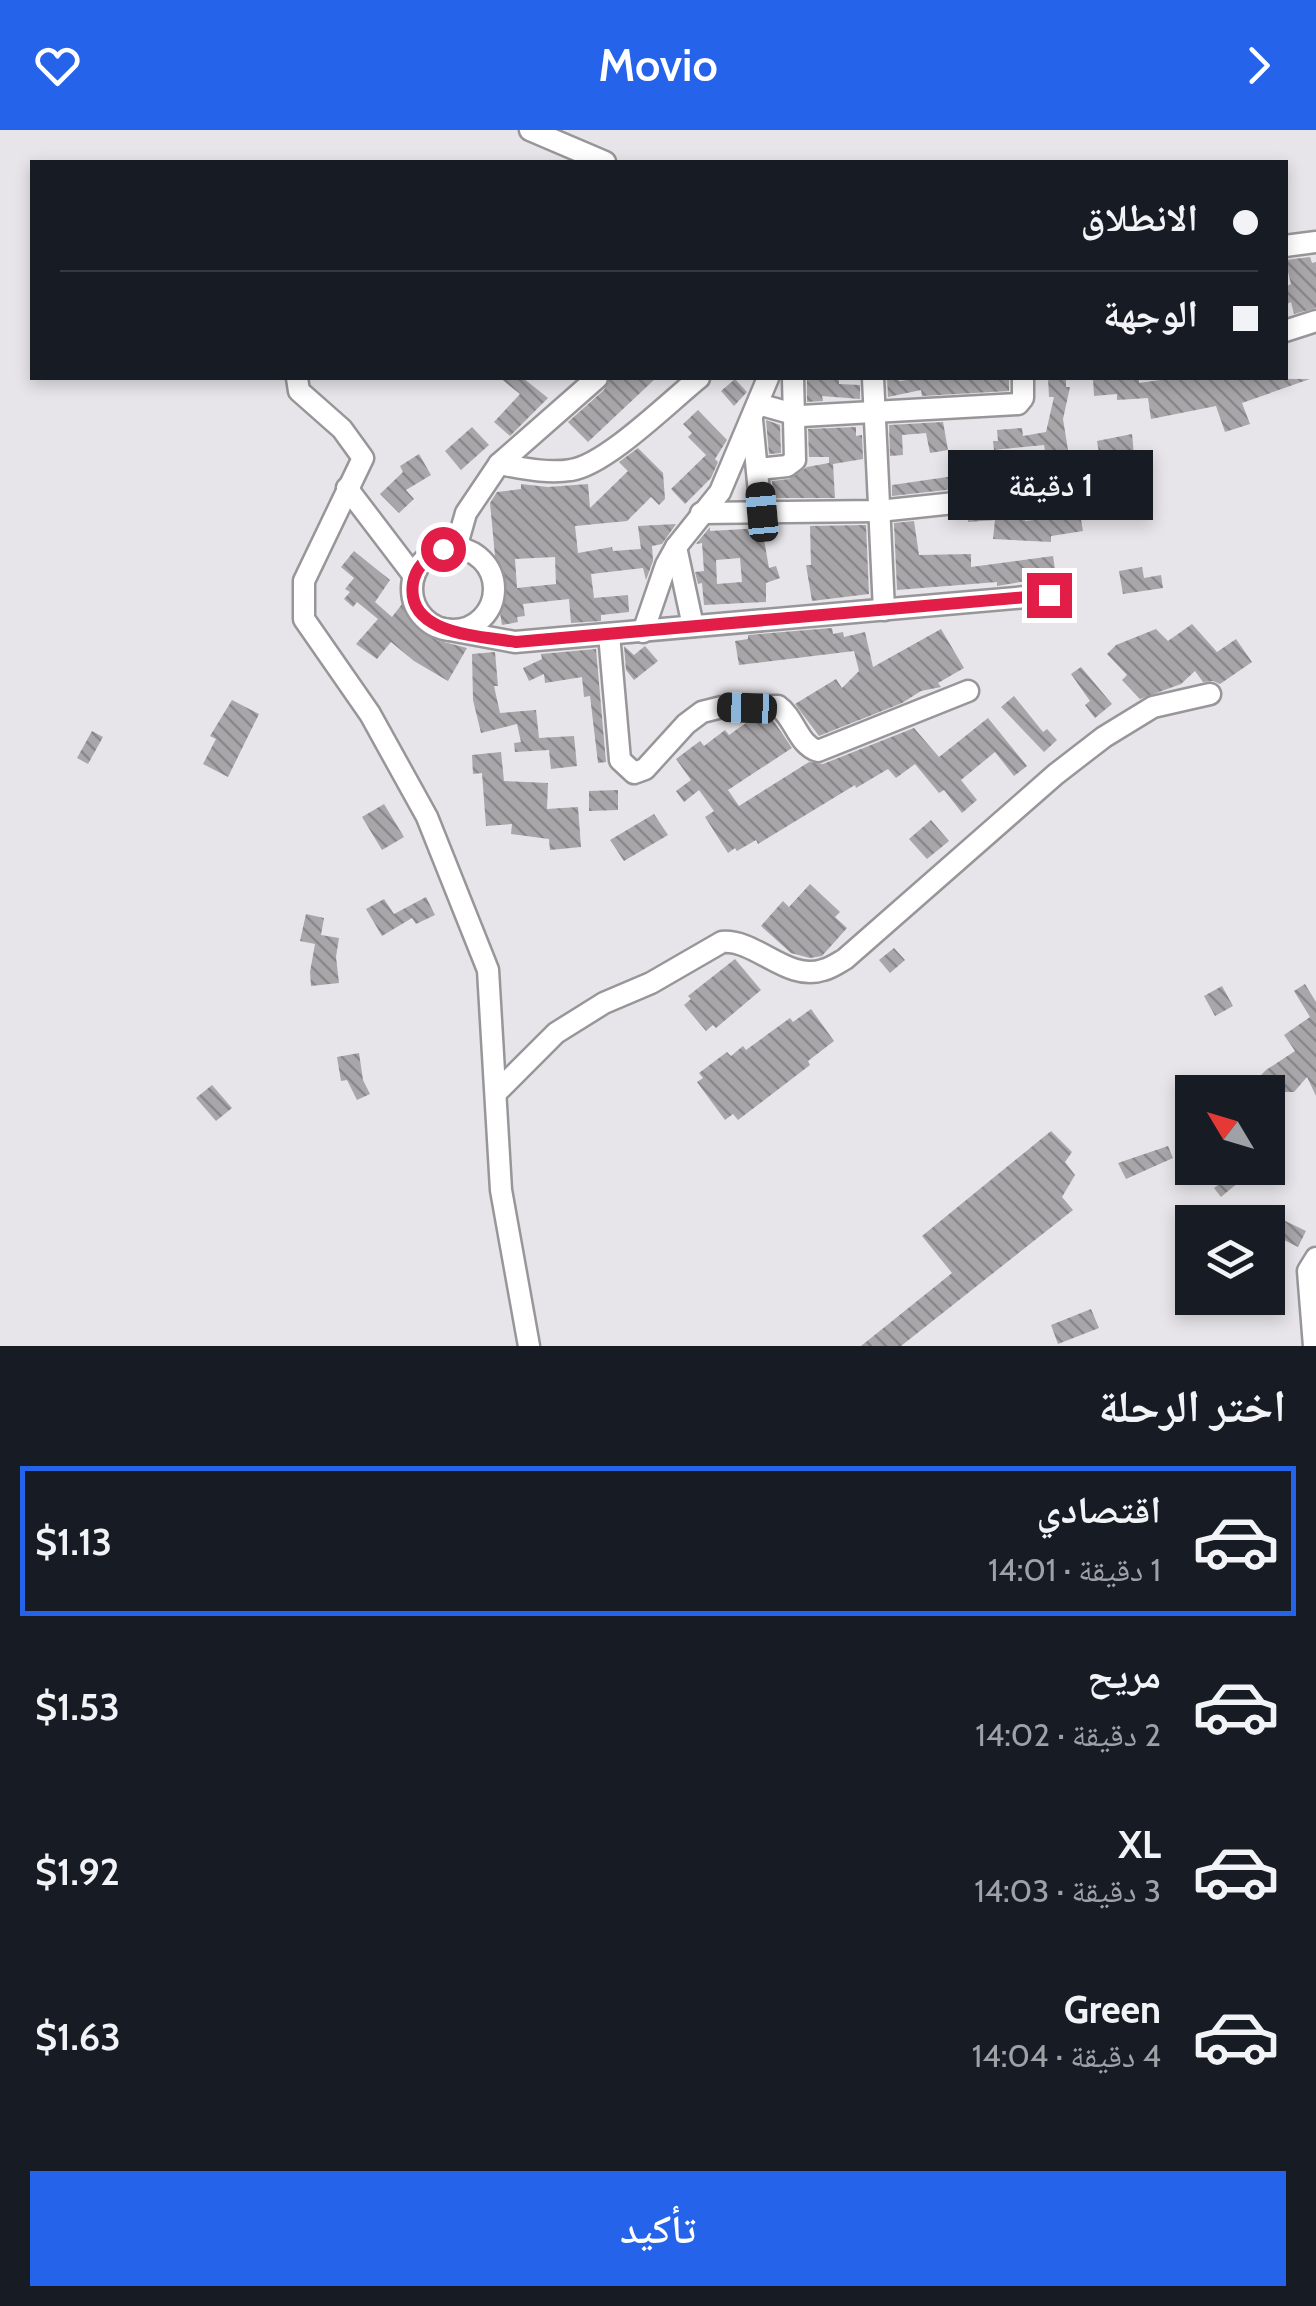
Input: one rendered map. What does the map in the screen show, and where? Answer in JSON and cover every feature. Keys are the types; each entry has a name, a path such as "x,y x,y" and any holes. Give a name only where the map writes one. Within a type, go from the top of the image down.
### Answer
{"street":[{"path":"530,130 594,160"},
{"path":"1288,246 1316,242"},
{"path":"1288,330 1316,321"},
{"path":"298,380 298,391 342,429 363,458 304,582 304,619 370,714 428,817 488,970 501,1190 529,1346"},
{"path":"456,548 466,513 500,464 595,380"},
{"path":"500,464 543,471 574,470 606,454 697,380"},
{"path":"643,632 676,547 720,492 767,380"},
{"path":"758,468 793,464 793,380"},
{"path":"872,380 884,610"},
{"path":"755,411 801,416 1018,404 1023,398 1023,380"},
{"path":"755,411 762,512"},
{"path":"347,488 414,576 415,603 432,624 516,642 1049,595"},
{"path":"701,513 879,511 1040,494"},
{"path":"676,547 693,626"},
{"path":"414,576 430,555 456,548 480,558 494,581 494,594 482,618 471,626 444,629"},
{"path":"610,634 620,760 634,773 645,770 686,724 702,712 722,706 778,706 792,717 806,746 818,752 968,691"},
{"path":"496,1093 556,1033 604,1003 652,983 722,942 735,941 798,970 820,972 845,959 1056,774 1104,737 1152,707 1210,694"},
{"path":"1314,1346 1308,1271 1316,1258"}],"building":[{"path":"1310,257 1312,263 1316,262 1316,308 1294,314 1291,302 1288,304 1288,260"},
{"path":"1310,379 1242,403 1250,424 1225,432 1216,406 1151,419 1148,398 1117,400 1117,394 1094,396 1093,380 1139,383"},
{"path":"502,380 526,380 548,398 510,436 494,422 520,394"},
{"path":"609,380 654,380 588,442 568,422 604,390"},
{"path":"736,380 747,392 734,406 721,391"},
{"path":"807,380 839,380 839,384 860,385 860,399 822,396 823,401 807,402"},
{"path":"887,380 1009,380 1009,391 922,396 921,390 888,397"},
{"path":"1048,380 1066,380 1066,387 1070,387 1063,419 1068,450 1062,451 1063,461 1047,464 1044,445 994,450 997,430 1022,428 1023,436 1046,432 1054,397 1049,397"},
{"path":"698,410 727,440 715,459 718,462 711,478 685,504 671,489 706,455 688,437 692,433 683,424"},
{"path":"766,420 780,425 781,453 769,454"},
{"path":"943,422 948,450 930,453 926,433 902,435 903,455 890,456 889,425"},
{"path":"472,427 489,445 461,470 445,451"},
{"path":"856,427 856,436 862,435 863,459 833,464 835,498 773,498 772,481 789,479 807,467 829,463 829,457 809,457 808,429"},
{"path":"1132,434 1134,455 1100,460 1097,441"},
{"path":"638,448 663,473 665,499 659,505 651,497 627,521 575,526 578,553 612,547 613,551 641,549 638,526 676,524 662,544 652,546 653,561 646,580 643,568 591,574 594,598 628,595 629,612 601,615 601,621 571,623 569,599 523,604 525,616 517,617 518,622 502,625 489,556 495,556 490,503 497,492 521,489 521,484 588,484 590,508 628,471 619,462","holes":["555,557 556,584 517,588 515,559"]},
{"path":"419,454 431,475 406,490 414,499 399,513 380,494 403,472 400,466"},
{"path":"954,476 955,489 892,496 892,485"},
{"path":"1134,479 1139,503 1080,513 1076,489"},
{"path":"1015,510 1015,516 1026,516 1025,521 1080,514 1083,531 1051,536 1051,542 993,539 995,520 968,522 968,515"},
{"path":"914,521 919,555 971,554 971,567 1053,556 1056,576 997,586 997,582 897,590 894,523"},
{"path":"866,525 869,594 812,601 806,565 811,565 810,526"},
{"path":"710,527 710,531 762,528 769,568 776,566 780,578 766,583 766,602 704,605 702,583 698,584 695,572 704,571 702,543 696,544","holes":["740,558 742,582 717,584 716,560"]},
{"path":"354,551 390,580 375,602 392,617 402,604 430,628 436,640 467,648 448,681 391,642 377,659 356,644 378,619 357,602 353,607 344,599 350,592 345,589 354,578 341,567"},
{"path":"1142,567 1144,578 1161,575 1163,588 1123,594 1119,571"},
{"path":"1192,624 1217,652 1236,639 1252,662 1220,684 1203,682 1195,671 1181,684 1140,699 1122,680 1127,675 1107,654 1116,645 1156,629 1168,641"},
{"path":"832,628 833,634 843,632 844,637 865,632 873,667 941,629 964,668 938,683 941,687 921,691 902,703 819,736 795,704 836,679 842,688 859,671 854,651 739,665 735,641 748,639 748,635"},
{"path":"624,646 634,655 645,646 658,661 634,680 626,670"},
{"path":"596,649 606,762 598,763 590,696 584,697 582,677 545,683 544,674 529,681 523,668 542,659 541,654"},
{"path":"495,652 498,686 494,686 500,713 536,710 539,738 574,736 577,766 551,769 549,750 515,752 514,743 521,742 517,724 481,733 473,700 472,654"},
{"path":"1081,667 1112,704 1095,718 1085,705 1090,701 1071,674"},
{"path":"1014,696 1043,732 1047,729 1057,740 1044,752 1001,707"},
{"path":"232,700 259,714 228,777 203,764 216,739 210,736"},
{"path":"988,718 1027,766 1014,776 995,752 961,780 977,800 962,813 915,764 896,778 888,769 758,844 756,840 728,853 705,817 714,811 699,790 684,802 676,791 691,780 676,759 700,741 704,746 725,730 729,735 750,720 773,720 792,748 728,790 739,806 809,762 823,764 914,728 939,757"},
{"path":"92,731 103,737 88,764 77,758"},
{"path":"501,752 504,781 548,783 547,809 578,807 581,847 550,850 549,839 511,834 512,824 486,826 482,773 473,774 472,755"},
{"path":"618,790 618,810 589,811 589,791"},
{"path":"384,804 404,837 382,850 362,817"},
{"path":"654,814 668,835 624,861 610,840"},
{"path":"931,820 949,841 927,859 909,839"},
{"path":"810,884 840,912 835,917 847,928 822,956 810,958 791,953 761,926 783,901 789,907"},
{"path":"426,897 435,915 416,924 412,918 382,936 366,909 384,899 394,914"},
{"path":"306,914 324,918 321,935 339,938 339,983 311,986 315,944 300,941"},
{"path":"894,948 905,960 890,973 879,960"},
{"path":"735,959 761,990 716,1028 713,1025 706,1031 684,1005 691,999 688,996"},
{"path":"1305,984 1316,1002 1316,1096 1307,1077 1294,1092 1285,1092 1285,1075 1261,1075 1295,1051 1284,1035 1310,1017 1294,991"},
{"path":"1222,986 1233,1006 1215,1016 1204,996"},
{"path":"811,1009 834,1041 808,1061 810,1065 738,1120 733,1114 725,1120 697,1082 703,1078 699,1073 727,1052 731,1056 743,1046 746,1050 790,1018 793,1022"},
{"path":"359,1053 363,1080 370,1094 357,1100 347,1080 341,1081 337,1057"},
{"path":"212,1085 232,1108 216,1121 196,1098"},
{"path":"1051,1131 1072,1152 1065,1162 1075,1175 1062,1197 1073,1210 901,1346 861,1346 952,1273 922,1236"},
{"path":"1168,1146 1173,1158 1126,1179 1118,1163"},
{"path":"1218,1185 1235,1185 1221,1197 1214,1188"},
{"path":"1285,1221 1306,1231 1298,1247 1285,1240"},
{"path":"1091,1309 1099,1328 1058,1344 1051,1325"}],"route":[{"path":"443,549 430,555 414,576 412,590 422,615 444,629 516,642 1049,595"}]}
